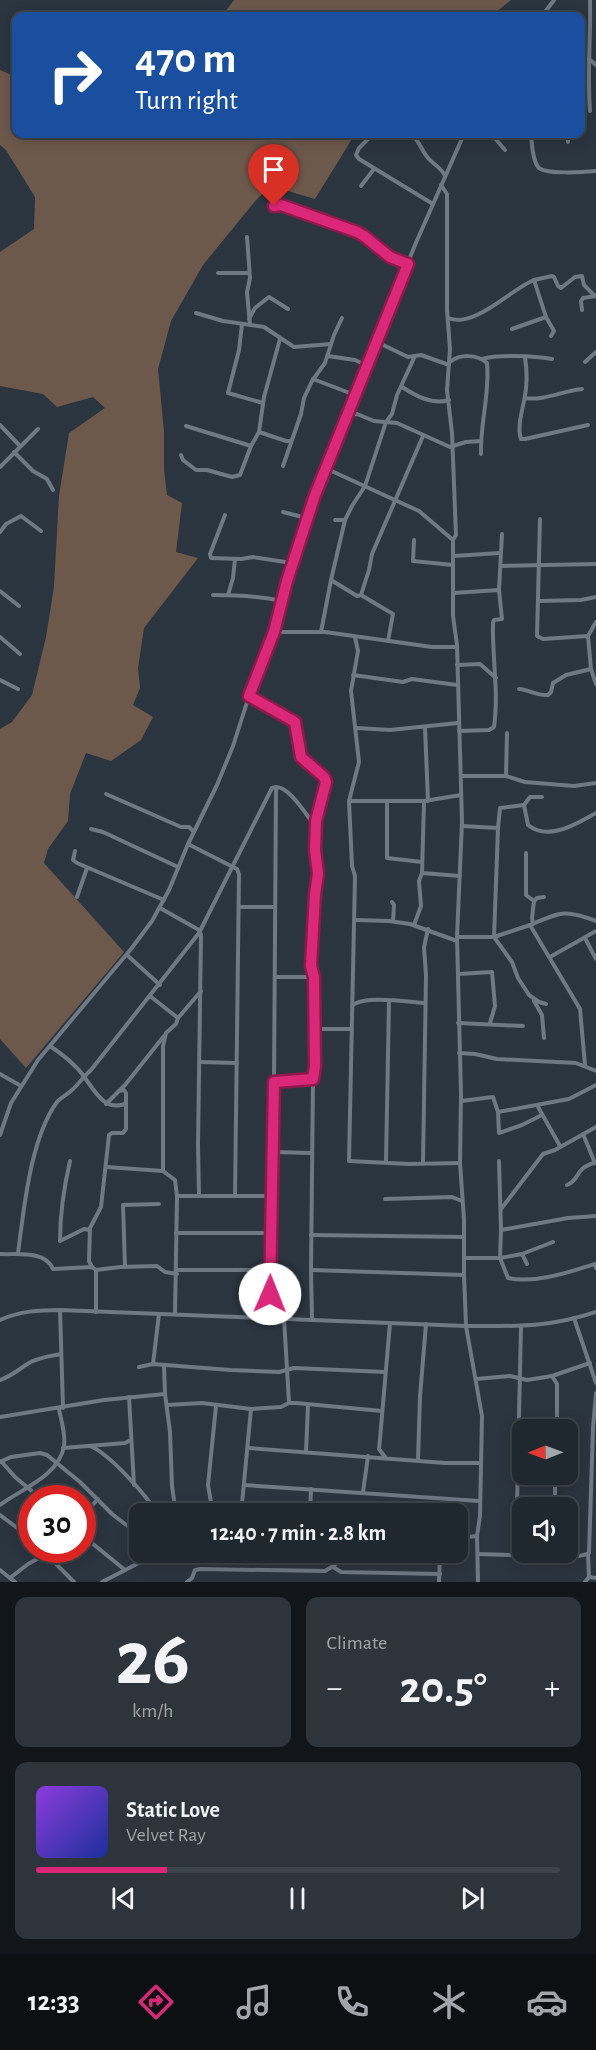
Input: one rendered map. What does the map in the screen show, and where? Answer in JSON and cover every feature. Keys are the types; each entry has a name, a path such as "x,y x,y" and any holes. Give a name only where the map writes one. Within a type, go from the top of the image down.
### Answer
{"street":[{"path":"590,0 593,27 589,59 590,111"},
{"path":"589,59 596,65"},
{"path":"369,138 359,148 356,155 359,159 433,204"},
{"path":"415,138 426,156 441,168 445,177"},
{"path":"0,1135 11,1103 21,1086 50,1046 127,955 164,900 193,832 229,759 249,696 274,632 306,518 408,264 462,138"},
{"path":"495,138 505,150"},
{"path":"532,138 535,160 537,166 542,170 569,173 596,171"},
{"path":"568,138 568,142"},
{"path":"361,186 374,170"},
{"path":"441,185 447,194 450,355 447,390 453,447 456,535 451,538"},
{"path":"274,206 281,205 357,232 390,257 408,264"},
{"path":"247,237 250,280 247,292 249,322"},
{"path":"218,273 249,273"},
{"path":"449,320 462,319 483,311 534,280 552,276 561,288 577,276 582,276 584,285 596,296"},
{"path":"534,280 546,317 554,331 551,336"},
{"path":"582,310 582,299 596,296"},
{"path":"249,322 255,308 268,297 288,309"},
{"path":"195,313 223,321 242,324 249,322 264,327 290,346 331,344"},
{"path":"512,329 546,317"},
{"path":"283,466 301,414 304,398 328,356 342,318"},
{"path":"242,324 239,350 228,393 263,403"},
{"path":"182,455 183,460 196,471 207,470 235,477 240,475 259,432 263,403 280,339"},
{"path":"377,342 408,357 414,358 421,355 449,364"},
{"path":"585,362 596,352"},
{"path":"450,355 455,358"},
{"path":"328,356 355,360 368,366"},
{"path":"449,364 455,358 469,356 486,360 525,357 552,359"},
{"path":"525,357 525,398 519,434 523,440 588,425"},
{"path":"321,632 345,520 365,486 386,422 392,414 397,395 414,358"},
{"path":"481,454 488,395 486,360"},
{"path":"313,379 355,395"},
{"path":"402,387 424,399 440,403 449,400"},
{"path":"525,398 535,399 582,389"},
{"path":"347,415 357,414 374,421 397,423 453,447 466,442 481,441"},
{"path":"0,425 20,446"},
{"path":"186,426 251,446"},
{"path":"0,467 38,429"},
{"path":"259,432 291,441"},
{"path":"361,595 372,554 423,436"},
{"path":"14,452 33,471 47,479 52,490"},
{"path":"325,468 422,513 451,538 454,556 453,593 462,795 457,939 461,1101 460,1163 466,1326 482,1416 480,1516 477,1536 478,1582"},
{"path":"284,512 306,518"},
{"path":"225,515 210,556 235,559 254,557 292,563"},
{"path":"0,532 6,524 21,516 42,531"},
{"path":"540,519 538,637 543,639 596,635"},
{"path":"335,520 345,520"},
{"path":"459,731 493,729 496,709 496,678 492,642 493,621 502,619 499,590 501,534"},
{"path":"414,540 413,561 453,565"},
{"path":"454,556 500,553"},
{"path":"228,595 235,559"},
{"path":"501,566 596,564"},
{"path":"331,580 393,614 388,641"},
{"path":"453,593 499,590"},
{"path":"0,591 19,606"},
{"path":"213,595 255,596 282,601"},
{"path":"539,602 596,597"},
{"path":"596,622 588,636 591,669 596,684"},
{"path":"274,632 321,632 372,637 432,647 457,647"},
{"path":"355,637 358,651 353,675 352,706 357,728 359,762 349,801 352,866 355,876 349,1161 460,1163"},
{"path":"0,638 20,654"},
{"path":"457,665 480,664 496,678"},
{"path":"519,689 529,690 536,695 548,695 553,683 563,676 591,669"},
{"path":"353,675 403,682 412,679 457,685"},
{"path":"0,680 18,689"},
{"path":"249,696 295,722 301,757 324,777 326,783 316,827 315,850 318,874 311,966 314,977 315,1066 310,1270 312,1319"},
{"path":"357,728 390,730 458,723"},
{"path":"414,925 421,906 419,881 422,873 426,801 425,728"},
{"path":"506,776 507,733"},
{"path":"461,776 506,776 525,782 574,786 596,783"},
{"path":"269,1318 274,1082 276,787"},
{"path":"18,1253 28,1189 41,1134 58,1101 91,1070 199,933 272,788 282,787 290,794 316,827"},
{"path":"106,794 181,827 189,827 193,832"},
{"path":"349,801 426,801 462,795"},
{"path":"542,797 530,797 524,805 500,808 494,937 512,962 518,978 542,1016 544,1038"},
{"path":"387,801 387,858 422,862"},
{"path":"524,805 528,825 544,832 562,830 596,813"},
{"path":"462,826 498,828"},
{"path":"91,829 103,832 178,867"},
{"path":"188,844 237,869 239,874 235,1196"},
{"path":"75,851 73,860 87,868 164,900"},
{"path":"526,853 526,895 534,901"},
{"path":"77,897 87,868"},
{"path":"422,873 460,876"},
{"path":"544,897 534,901 532,925 580,1009 585,1065"},
{"path":"392,902 394,905 393,921"},
{"path":"239,907 275,907"},
{"path":"160,908 199,930 201,935 199,1195"},
{"path":"355,920 393,921 414,925 457,939 494,937 569,912 596,921"},
{"path":"423,1163 424,947 428,929"},
{"path":"550,957 596,931"},
{"path":"585,938 596,959"},
{"path":"127,955 160,985"},
{"path":"458,974 492,972 495,1006 490,1023"},
{"path":"275,977 314,977"},
{"path":"163,1171 161,1045 165,1034 176,1024 178,1018 201,991"},
{"path":"150,996 178,1018"},
{"path":"532,998 546,1004"},
{"path":"353,1005 357,1002 389,1001 425,1003"},
{"path":"386,1162 389,1001"},
{"path":"458,1023 523,1026"},
{"path":"314,1030 352,1029"},
{"path":"106,1104 161,1045"},
{"path":"50,1046 71,1062 106,1104 111,1107 126,1104"},
{"path":"459,1053 538,1063 569,1062 585,1065 596,1071"},
{"path":"200,1062 237,1063"},
{"path":"0,1074 21,1086"},
{"path":"274,1082 313,1079"},
{"path":"498,1112 569,1099 596,1085"},
{"path":"96,1312 94,1269 89,1261 90,1230 91,1223 100,1207 109,1135 123,1132 126,1129 126,1093 124,1090 119,1091"},
{"path":"461,1101 493,1097 498,1112 499,1133 542,1115"},
{"path":"537,1105 560,1146"},
{"path":"501,1210 543,1154 596,1127"},
{"path":"567,1185 572,1183 583,1166 595,1163 583,1134"},
{"path":"272,1152 312,1153"},
{"path":"70,1161 61,1215 60,1241 84,1229 90,1230"},
{"path":"499,1161 500,1258 507,1275 512,1279 542,1278 596,1266"},
{"path":"106,1167 163,1171 175,1180 177,1196 175,1314"},
{"path":"177,1196 271,1196"},
{"path":"385,1199 452,1197 463,1201"},
{"path":"124,1267 123,1205 159,1204"},
{"path":"501,1230 568,1218 596,1216"},
{"path":"176,1233 271,1233"},
{"path":"311,1235 464,1237"},
{"path":"464,1258 500,1258 522,1254 553,1242"},
{"path":"0,1254 18,1253 45,1258 53,1269 157,1266 165,1272 270,1270"},
{"path":"522,1254 527,1264"},
{"path":"310,1270 464,1275"},
{"path":"31,1485 57,1462 63,1448 60,1310"},
{"path":"0,1320 27,1311 60,1310 466,1326 520,1326 552,1324 596,1312"},
{"path":"153,1364 159,1314"},
{"path":"284,1318 289,1403"},
{"path":"574,1318 596,1383"},
{"path":"385,1457 380,1449 390,1323"},
{"path":"418,1460 426,1324"},
{"path":"517,1497 520,1326"},
{"path":"0,1380 15,1374 35,1360 62,1354"},
{"path":"476,1378 516,1376 527,1380 552,1377 590,1363"},
{"path":"139,1367 153,1364 264,1371 287,1369 385,1372"},
{"path":"164,1366 174,1503"},
{"path":"552,1377 557,1384 557,1419"},
{"path":"585,1582 589,1577 588,1554 596,1393"},
{"path":"0,1417 129,1397 165,1394"},
{"path":"129,1397 134,1485"},
{"path":"167,1405 194,1403 251,1409 281,1407 289,1403 382,1411"},
{"path":"306,1452 308,1405"},
{"path":"211,1503 208,1485 216,1406"},
{"path":"242,1503 251,1409"},
{"path":"63,1448 125,1443 131,1438"},
{"path":"90,1446 97,1449 150,1503"},
{"path":"248,1448 481,1463"},
{"path":"363,1492 370,1456 380,1449"},
{"path":"23,1485 0,1461 40,1453 47,1455 129,1527"},
{"path":"244,1485 479,1501"},
{"path":"310,1503 311,1489"},
{"path":"0,1505 18,1494"},
{"path":"0,1515 18,1528"},
{"path":"468,1537 477,1536"},
{"path":"96,1547 124,1570"},
{"path":"478,1554 512,1555"},
{"path":"578,1554 588,1554"},
{"path":"10,1580 30,1563"},
{"path":"55,1563 74,1582"},
{"path":"102,1582 139,1563"},
{"path":"187,1582 192,1578 195,1570 200,1569 326,1571 333,1567 334,1563"},
{"path":"439,1582 440,1563"},
{"path":"333,1567 341,1572 440,1574"},
{"path":"0,1570 15,1582"},
{"path":"589,1577 596,1578"}],"shaded area":[{"path":"234,0 511,0 496,12 225,12"},
{"path":"0,70 12,75 12,138 353,138 315,199 271,186 256,200 203,265 171,321 158,369 164,432 164,470 167,495 182,503 176,552 198,558 144,628 138,668 140,688 133,705 153,717 141,740 111,761 86,753 70,794 68,821 48,849 44,863 124,952 26,1068 0,1039 0,729 12,722 32,695 46,637 54,587 59,496 69,433 105,408 93,397 57,407 43,394 0,386 0,252 34,229 35,197 6,150 0,145"}],"route":[{"path":"270,1294 274,1082 313,1079 315,1066 314,977 311,966 318,874 315,850 316,821 326,782 324,777 301,757 295,722 249,696 268,653 306,518 325,466 408,264 383,253 357,232 281,205 274,206"}]}
